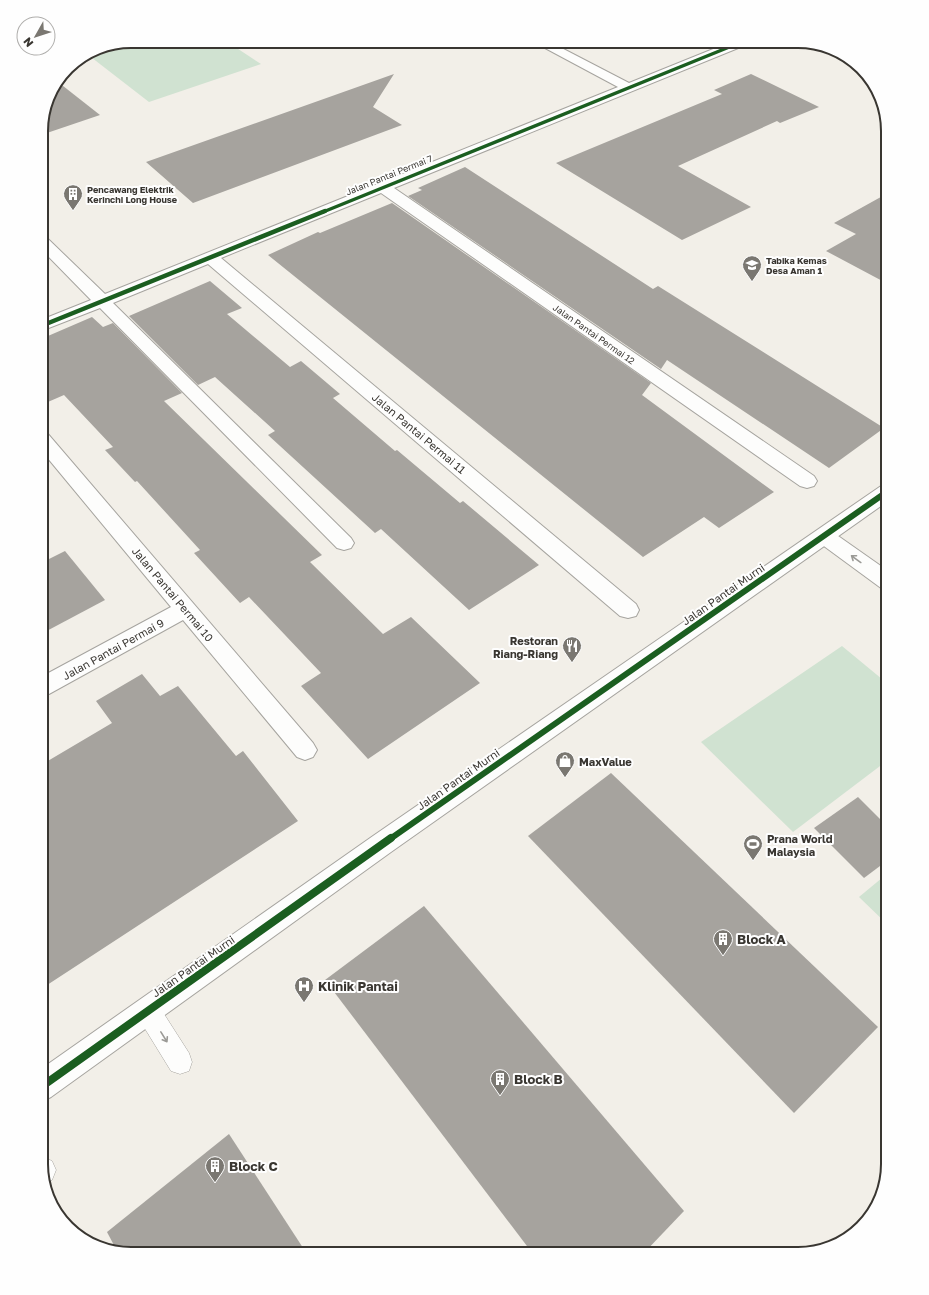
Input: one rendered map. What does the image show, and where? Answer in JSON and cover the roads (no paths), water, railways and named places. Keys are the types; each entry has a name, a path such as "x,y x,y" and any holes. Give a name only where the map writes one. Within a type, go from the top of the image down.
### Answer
{"street":[{"path":"552,48 629,88"},
{"name":"Jalan Pantai Permai 7","path":"48,323 727,48"},
{"name":"Jalan Pantai Permai 12","path":"382,187 807,481"},
{"path":"48,247 344,543"},
{"name":"Jalan Pantai Permai 11","path":"210,257 628,610"},
{"name":"Jalan Pantai Permai 10","path":"48,446 305,750"},
{"name":"Jalan Pantai Murni","path":"48,1082 382,844 881,496"},
{"path":"824,536 881,577"},
{"name":"Jalan Pantai Permai 9","path":"48,684 185,609"}],"lane":[{"path":"148,1011 180,1062"}],"place":[{"name":"Pencawang Elektrik Kerinchi Long House","path":"73,211"},
{"name":"Tabika Kemas Desa Aman 1","path":"752,282"},
{"name":"Restoran Riang-Riang","path":"572,663"},
{"name":"MaxValue","path":"565,778"},
{"name":"Prana World Malaysia","path":"753,861"},
{"name":"Block A","path":"723,956"},
{"name":"Klinik Pantai","path":"304,1003"},
{"name":"Block B","path":"500,1096"},
{"name":"Block C","path":"215,1183"}]}
